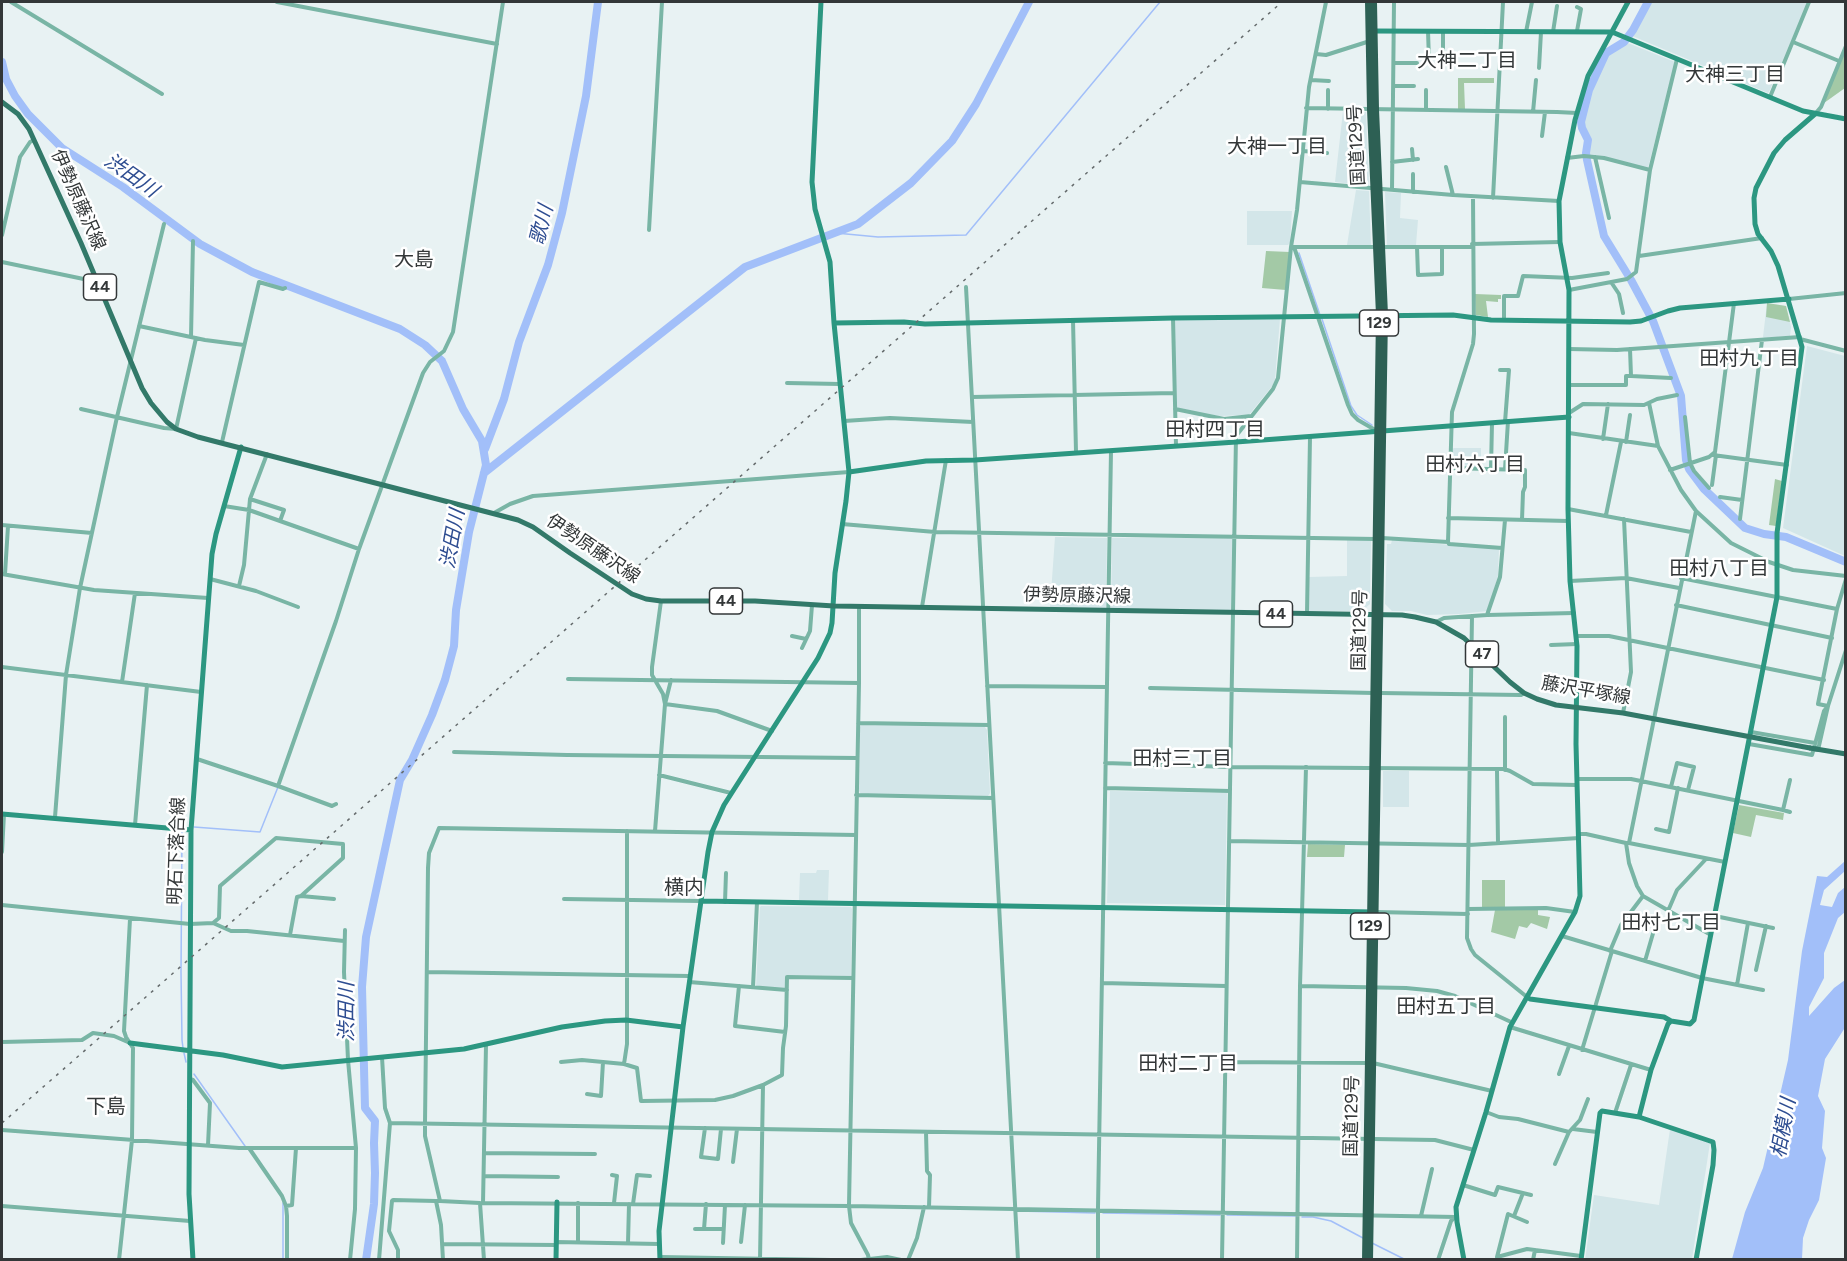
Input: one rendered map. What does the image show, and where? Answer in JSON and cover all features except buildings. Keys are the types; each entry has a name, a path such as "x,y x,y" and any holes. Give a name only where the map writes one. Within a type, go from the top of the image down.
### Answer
{"highway":[{"name":"国道129号","path":"1368,2 1382,315 1368,1215 1370,1260"},
{"name":"国道129号","path":"1371,31 1374,2"},
{"name":"国道129号","path":"1365,1260 1368,1240"}],"main road":[{"name":"伊勢原藤沢線","path":"2,102 25,122 98,282 131,363 151,403 176,429 198,437 518,520 533,526 632,594 646,599 661,601 755,600 834,606 1378,615"},
{"name":"藤沢平塚線","path":"1378,615 1415,617 1448,627 1473,645 1510,682 1536,699 1556,705 1623,713 1750,738 1816,748"},
{"name":"47","path":"1816,748 1845,754"}],"street":[{"path":"11,2 22,4 162,94"},
{"path":"276,2 497,44"},
{"path":"278,786 359,549 423,373 430,362 444,351 453,332 503,2"},
{"path":"649,230 662,2"},
{"path":"822,2 812,182 815,209 830,262 849,472 835,573 834,606 830,633 803,683 724,805 712,832 682,1027 659,1244 660,1258 832,1260"},
{"path":"1222,1260 1236,436 1273,389 1278,378 1306,108 1326,2"},
{"path":"1392,190 1394,2"},
{"path":"1493,198 1503,2"},
{"path":"1526,32 1532,2"},
{"path":"1464,1260 1456,1207 1486,1112 1510,1024 1579,903 1581,884 1576,782 1577,644 1570,581 1568,521 1569,290 1560,242 1559,201 1577,113 1588,76 1628,2"},
{"path":"1770,97 1809,2"},
{"path":"1553,32 1557,6"},
{"path":"1576,32 1581,10"},
{"path":"1371,31 1612,32 1815,114 1845,119"},
{"path":"1428,31 1429,61"},
{"path":"1438,64 1445,64 1443,32"},
{"path":"1539,68 1541,32"},
{"path":"1316,54 1326,55 1371,40"},
{"path":"1792,42 1839,62"},
{"path":"1472,616 1467,938 1471,949 1530,999 1664,1017 1671,1021 1692,1023 1777,597 1777,535 1802,347 1789,299 1775,260 1755,224 1754,198 1756,188 1774,153 1822,106 1845,46"},
{"path":"1569,290 1627,279 1638,268 1650,170 1677,58"},
{"path":"1394,63 1417,63"},
{"path":"1311,80 1329,81"},
{"path":"1533,112 1536,80"},
{"path":"1393,86 1414,86"},
{"path":"1328,90 1328,109"},
{"path":"1426,90 1426,110"},
{"path":"1306,108 1577,113"},
{"path":"1542,136 1545,112"},
{"path":"2,235 20,157 30,142 34,140"},
{"path":"1392,162 1415,160 1412,149"},
{"path":"1303,151 1327,153"},
{"path":"1567,158 1595,157 1650,170"},
{"path":"1595,157 1609,218"},
{"path":"1446,167 1453,195"},
{"path":"1413,174 1413,192"},
{"path":"1300,182 1493,198 1559,201"},
{"path":"1448,542 1450,426 1453,405 1473,344 1473,196"},
{"path":"55,817 66,675 80,588 117,417 164,224"},
{"path":"1639,256 1762,238"},
{"path":"81,409 176,429 193,337 193,241"},
{"path":"1293,248 1442,247 1560,242"},
{"path":"1417,247 1418,275 1442,274 1442,247"},
{"path":"1293,248 1352,414 1365,425 1380,431"},
{"path":"2,262 98,282"},
{"path":"1504,320 1504,296 1518,296 1523,276 1567,278 1608,273"},
{"path":"222,442 259,282 285,288"},
{"path":"1611,282 1619,294 1623,313"},
{"path":"966,287 1018,1260"},
{"path":"834,323 925,324 1382,315 1453,315 1504,320 1630,322 1641,321 1680,308 1845,293"},
{"path":"1685,417 1690,463 1694,471 1710,487 1720,425 1734,303"},
{"path":"1173,318 1176,446"},
{"path":"1073,320 1076,452"},
{"path":"139,326 244,345"},
{"path":"1569,349 1630,349 1800,338 1845,351"},
{"path":"1740,519 1762,340"},
{"path":"1630,349 1631,376"},
{"path":"1500,370 1509,370 1506,469"},
{"path":"1569,385 1626,385 1626,376 1671,378"},
{"path":"787,383 840,384"},
{"path":"972,397 1174,393"},
{"path":"494,513 510,504 533,496 849,472 926,461 975,460 1492,423 1569,415 1583,404 1644,405 1657,399 1677,395"},
{"path":"1649,403 1658,446 1670,470 1696,511 1731,543 1777,565 1793,570 1845,578 1818,704 1828,706"},
{"path":"1602,439 1608,404"},
{"path":"1175,408 1224,419 1251,416"},
{"path":"1606,515 1630,415"},
{"path":"844,421 891,418 973,422"},
{"path":"1491,469 1492,423"},
{"path":"1569,433 1658,446"},
{"path":"1307,614 1310,437"},
{"name":"明石下落合線","path":"193,1260 190,1221 190,1079 186,1050 191,830 209,579 216,534 241,447"},
{"path":"1098,1260 1111,450"},
{"path":"239,586 244,565 250,498 267,454"},
{"path":"1670,470 1714,455 1787,465"},
{"path":"922,607 946,460"},
{"path":"1451,468 1525,470 1522,520"},
{"path":"1720,497 1742,500"},
{"path":"250,498 284,510 280,521"},
{"path":"224,506 249,510 359,549"},
{"path":"1568,509 1691,532"},
{"path":"1696,511 1628,843 1629,863 1643,896 1711,934"},
{"path":"1448,518 1568,521"},
{"path":"1623,713 1631,672 1624,519"},
{"path":"1487,615 1500,577 1505,520"},
{"path":"842,524 935,532 1379,538 1502,548"},
{"path":"2,525 92,533"},
{"path":"8,526 3,574 80,588 208,598"},
{"path":"1570,581 1626,578 1679,588"},
{"path":"1681,578 1837,609"},
{"path":"209,579 239,586 298,607"},
{"path":"122,682 135,593"},
{"path":"661,601 652,667 654,679 663,694 665,704"},
{"path":"802,648 810,631 813,605"},
{"path":"1676,605 1832,638"},
{"path":"859,606 849,1206 851,1223 868,1259"},
{"path":"1436,622 1444,618 1487,615 1574,613"},
{"path":"792,636 807,639"},
{"path":"1576,636 1609,636 1824,680"},
{"path":"1551,645 1577,644"},
{"path":"1816,748 1845,650"},
{"path":"2,667 201,692"},
{"path":"568,679 859,683"},
{"path":"655,831 665,704 671,680"},
{"path":"135,825 147,685"},
{"path":"987,686 1107,687"},
{"path":"1150,688 1521,695 1524,693"},
{"path":"665,704 717,711 772,731"},
{"path":"1504,717 1505,770"},
{"path":"858,723 989,725"},
{"path":"454,752 857,758"},
{"path":"196,759 332,806 336,804"},
{"path":"1105,763 1230,767 1505,770 1533,784 1621,779 1640,781 1791,812"},
{"path":"1671,787 1677,763 1694,767 1688,790"},
{"path":"1297,1260 1300,986 1306,767"},
{"path":"1497,770 1498,843"},
{"path":"659,776 732,794"},
{"path":"1783,810 1790,780"},
{"path":"1105,788 1230,791"},
{"path":"1656,829 1669,832 1678,788"},
{"path":"856,795 993,798"},
{"path":"2,852 3,814 191,830"},
{"path":"443,1260 438,1201 425,1136 429,853 439,828 856,835"},
{"path":"624,1064 627,1044 627,831"},
{"path":"1229,841 1469,845 1586,834 1725,862"},
{"path":"213,923 219,918 220,886 276,837 343,844 343,858 302,896 297,897 290,935"},
{"path":"1668,911 1677,890 1706,859"},
{"path":"725,902 726,873"},
{"path":"302,896 334,899"},
{"path":"1582,1050 1611,951 1621,925 1643,896"},
{"path":"564,899 1373,912 1546,908 1575,912"},
{"path":"753,987 758,902"},
{"path":"2,905 190,924 213,923 231,931 344,941"},
{"path":"1715,916 1773,928"},
{"path":"119,1260 132,1140 133,1048 124,1031 130,918"},
{"path":"1737,985 1748,923"},
{"path":"1756,970 1766,926"},
{"path":"345,930 356,1148 355,1209 350,1260"},
{"path":"1645,961 1654,930"},
{"path":"1562,936 1702,978 1763,990"},
{"path":"427,972 626,975 689,979 787,990"},
{"path":"561,1062 582,1060 624,1064 637,1068 641,1101 715,1100 733,1096 782,1075 787,977 853,978"},
{"path":"1102,983 1226,986"},
{"path":"739,986 735,1026 785,1032"},
{"path":"1300,986 1437,991 1455,996 1510,1024 1569,1046 1651,1070"},
{"path":"2,1042 82,1040 93,1033 114,1036 130,1043 224,1054 282,1067 464,1049 562,1027 604,1021 626,1020 682,1027"},
{"path":"1639,1117 1651,1070 1671,1021"},
{"path":"484,1260 482,1203 486,1045"},
{"path":"1559,1074 1569,1046"},
{"path":"379,1260 390,1123 385,1108 382,1057"},
{"path":"587,1094 601,1096 603,1062"},
{"path":"1225,1062 1370,1063 1492,1091"},
{"path":"1615,1113 1631,1065"},
{"path":"190,1079 210,1102 208,1145"},
{"path":"760,1259 763,1085"},
{"path":"1555,1164 1569,1132 1580,1120 1588,1099"},
{"path":"1527,1222 1508,1214 1497,1257 1535,1250 1581,1258 1600,1113 1602,1111 1639,1117 1713,1142 1713,1164 1696,1260"},
{"path":"1486,1112 1499,1117 1518,1119 1569,1132"},
{"path":"390,1123 1435,1140 1474,1150"},
{"path":"705,1128 701,1157 718,1159 721,1129"},
{"path":"733,1162 737,1129"},
{"path":"1573,1129 1597,1132"},
{"path":"2,1130 249,1148 356,1148"},
{"path":"908,1260 926,1207 930,1175 927,1171 926,1132"},
{"path":"249,1148 282,1196 286,1206 287,1260"},
{"path":"286,1206 292,1205 296,1148"},
{"path":"484,1153 595,1154"},
{"path":"1421,1216 1432,1169"},
{"path":"612,1175 617,1176 614,1203"},
{"path":"628,1243 631,1204 637,1175 650,1176"},
{"path":"484,1176 558,1177"},
{"path":"1463,1185 1495,1195 1498,1187 1531,1195"},
{"path":"1514,1216 1523,1193"},
{"path":"398,1260 398,1250 390,1231 393,1200 1456,1216"},
{"path":"556,1260 557,1203"},
{"path":"578,1203 578,1242"},
{"path":"704,1229 706,1204"},
{"path":"723,1243 725,1205"},
{"path":"741,1242 745,1205"},
{"path":"2,1206 190,1221"},
{"path":"1438,1260 1451,1221 1456,1216"},
{"path":"695,1229 723,1229"},
{"path":"442,1244 578,1242 659,1244"},
{"path":"1533,1260 1535,1250"},
{"path":"861,1260 887,1257 902,1260"}],"shaded area":[{"path":"1648,2 1808,2 1768,93 1630,35"},
{"path":"1628,43 1675,62 1648,168 1588,155 1589,138 1582,126 1589,90 1607,53"},
{"path":"1343,111 1366,112 1369,186 1335,182"},
{"path":"1356,190 1369,191 1371,245 1347,245"},
{"path":"1385,192 1401,193 1400,218 1418,220 1416,245 1387,246"},
{"path":"1247,211 1292,211 1290,243 1288,245 1247,245"},
{"path":"1767,303 1786,306 1791,327 1790,336 1763,337"},
{"path":"1280,319 1275,380 1249,415 1219,416 1177,408 1174,321"},
{"path":"1807,346 1845,356 1845,556 1783,528"},
{"path":"1481,448 1481,467 1452,466 1452,449"},
{"path":"1055,537 1107,538 1106,609 1050,607"},
{"path":"1233,537 1231,610 1111,609 1112,538"},
{"path":"1347,540 1371,540 1370,604 1362,611 1309,611 1309,577 1347,576"},
{"path":"1392,540 1499,549 1498,576 1488,611 1427,615 1411,611 1392,611 1385,604 1387,544 1391,544"},
{"path":"862,724 984,726 987,730 990,793 988,796 861,794 859,791 860,727"},
{"path":"1383,771 1409,771 1409,807 1383,807"},
{"path":"1110,791 1227,793 1225,905 1107,903"},
{"path":"817,870 829,870 828,900 799,900 800,873 816,873"},
{"path":"761,906 851,907 851,976 786,975 785,989 756,987"},
{"path":"1670,1129 1710,1143 1692,1259 1585,1260 1594,1195 1659,1205"}],"green space":[{"path":"1845,51 1845,88 1824,103"},
{"path":"1458,78 1494,78 1494,83 1464,83 1465,109 1458,109"},
{"path":"1266,251 1290,252 1286,290 1262,288"},
{"path":"1475,294 1501,295 1501,299 1498,299 1498,302 1486,301 1488,317 1476,315"},
{"path":"1767,303 1786,306 1790,322 1766,317"},
{"path":"1775,479 1782,481 1776,526 1769,525"},
{"path":"1739,805 1784,813 1783,820 1756,815 1751,837 1733,833"},
{"path":"1308,844 1345,845 1344,857 1307,857"},
{"path":"1482,880 1505,880 1505,907 1482,907"},
{"path":"1538,909 1538,915 1550,917 1547,929 1531,923 1527,928 1519,926 1515,939 1491,932 1495,910"}],"water":[{"name":"相模川","path":"1845,861 1845,871 1824,890 1820,905 1832,907 1838,893 1845,887 1845,912 1838,918 1824,953 1824,978 1809,1007 1809,1016 1834,988 1845,980 1846,1026 1825,1059 1818,1096 1825,1111 1822,1148 1826,1158 1819,1200 1803,1238 1802,1259 1732,1259 1745,1212 1763,1168 1788,1060 1802,951 1817,876 1827,877"}],"waterway":[{"name":"歌川","path":"485,449 504,399 519,342 548,265 562,213 586,96 598,2"},
{"path":"484,473 745,267 858,224 911,183 952,141 976,104 1029,2"},
{"path":"836,233 878,237 966,235 1160,2"},
{"path":"1648,2 1624,42 1606,53 1589,90 1581,122 1588,140 1587,160 1604,236 1653,321 1681,396 1686,460 1689,469 1704,489 1745,528 1786,537 1846,562"},
{"name":"渋田川","path":"2,62 6,79 15,96 28,114 62,148 123,187 200,244 252,272 400,329 425,345 442,361 463,409 482,441 486,465 469,532 456,610 454,646 432,715 412,760 400,780 366,937 362,987 365,1108 375,1121 374,1204 366,1260"},
{"path":"1299,253 1320,315"},
{"path":"1322,319 1351,406 1357,415 1372,425"},
{"path":"194,827 260,832 278,787"},
{"path":"182,831 183,1048"},
{"path":"184,1053 186,1062"},
{"path":"194,1074 245,1146"},
{"path":"283,1203 283,1260"},
{"path":"1018,1211 1095,1213"},
{"path":"1103,1213 1220,1215"},
{"path":"1227,1215 1297,1216"},
{"path":"1302,1217 1331,1221 1363,1238"},
{"path":"1372,1243 1406,1260"}],"railway":[{"path":"2,1123 1282,2"}],"district":[{"name":"大神二丁目","path":"1467,61"},
{"name":"大神三丁目","path":"1735,75"},
{"name":"大神一丁目","path":"1277,147"},
{"name":"大島","path":"414,260"},
{"name":"田村九丁目","path":"1749,359"},
{"name":"田村四丁目","path":"1215,430"},
{"name":"田村六丁目","path":"1475,465"},
{"name":"田村八丁目","path":"1719,569"},
{"name":"田村三丁目","path":"1182,759"},
{"name":"横内","path":"684,888"},
{"name":"田村七丁目","path":"1671,923"},
{"name":"田村五丁目","path":"1446,1007"},
{"name":"田村二丁目","path":"1188,1064"},
{"name":"下島","path":"106,1107"}]}
